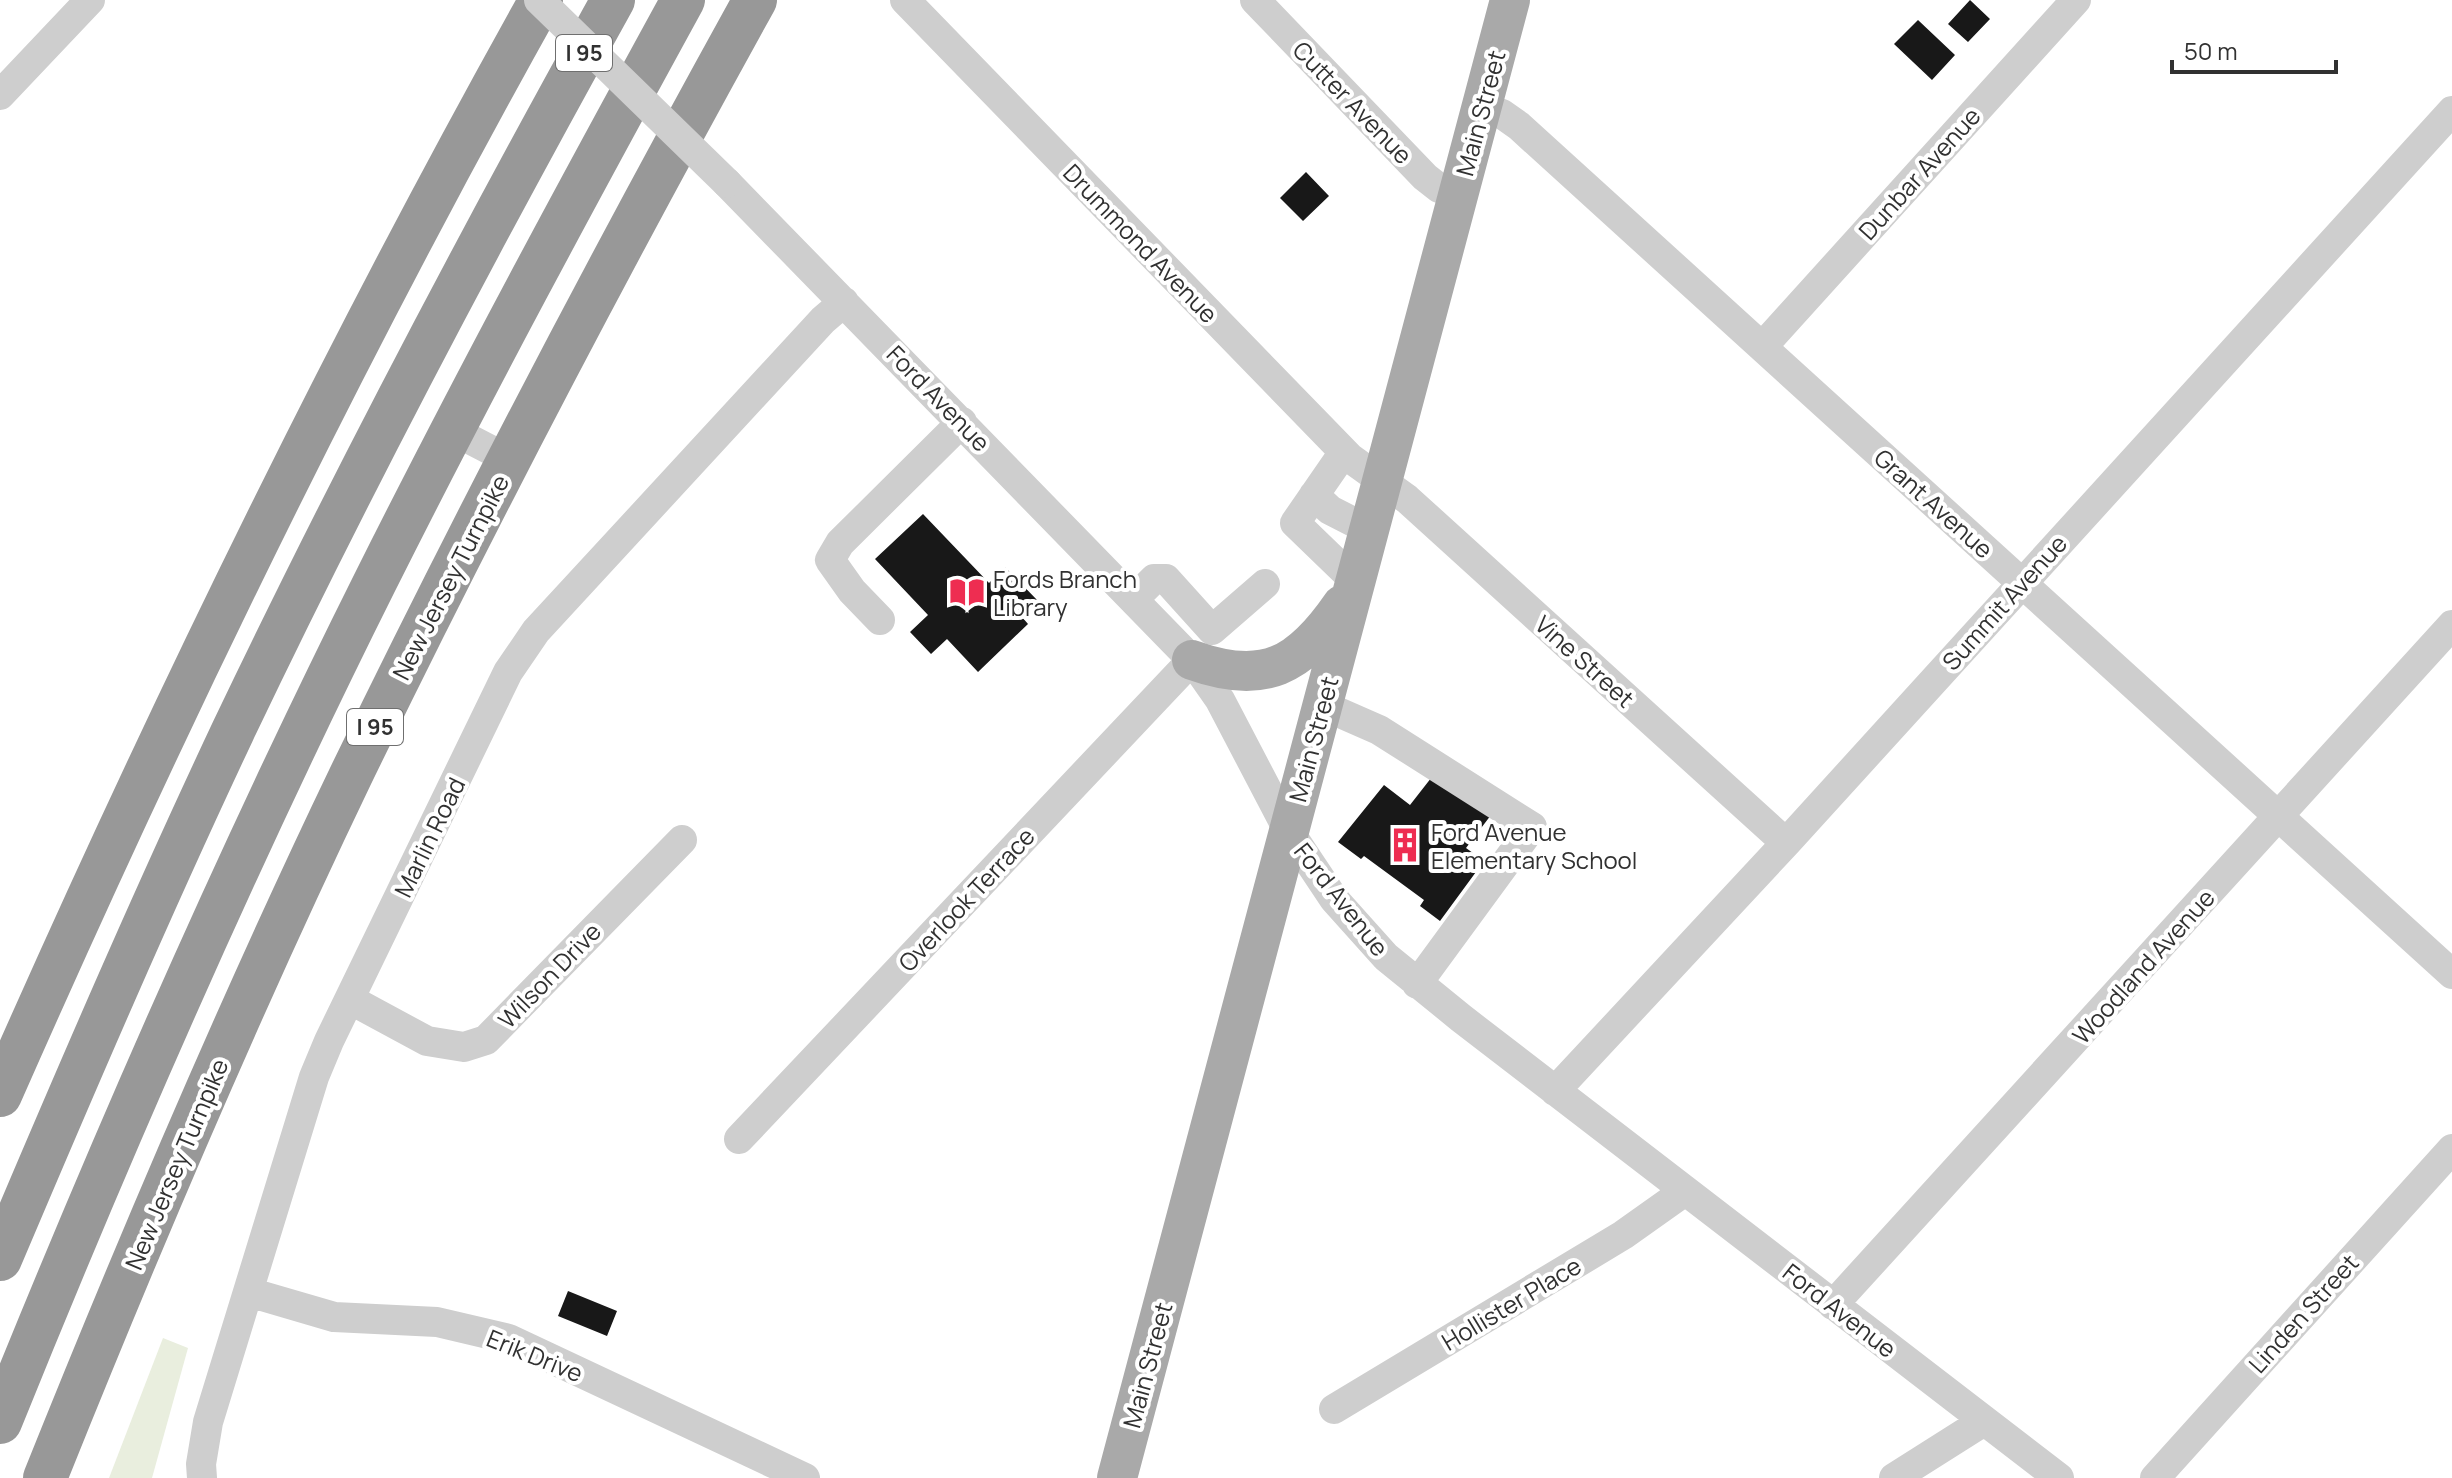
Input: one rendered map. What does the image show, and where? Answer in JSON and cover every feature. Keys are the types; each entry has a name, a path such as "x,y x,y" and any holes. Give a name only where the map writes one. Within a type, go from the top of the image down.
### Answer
{"highway":[{"name":"I 95","path":"0,1095 90,890 253,548 413,234 540,0"},
{"name":"I 95","path":"0,1259 147,918 247,703 391,415 613,0"},
{"name":"I 95","path":"0,1422 121,1128 201,946 375,582 683,0"},
{"name":"New Jersey Turnpike","path":"45,1478 179,1152 350,778 508,459 755,0"}],"main road":[{"name":"Main Street","path":"1117,1478 1510,0"},
{"path":"1186,653 1240,672 1279,667 1293,660 1317,637 1342,606 1355,581"}],"street":[{"path":"0,95 90,0"},
{"name":"Ford Avenue","path":"540,0 727,183 1186,653 1220,700 1288,830 1317,875 1354,923 1386,957 1555,1091 2059,1478"},
{"name":"Drummond Avenue","path":"905,0 1344,452 1382,481"},
{"name":"Cutter Avenue","path":"1255,0 1425,177 1439,188 1458,194"},
{"name":"Dunbar Avenue","path":"1762,347 2076,0"},
{"name":"Grant Avenue","path":"1481,106 1502,114 1519,126 2452,974"},
{"name":"Summit Avenue","path":"1555,1091 1786,843 2452,111"},
{"name":"Marlin Road","path":"202,1478 201,1464 208,1422 314,1077 508,672 536,631 823,320 844,302"},
{"path":"880,620 852,591 830,560 840,543 962,422"},
{"path":"454,431 508,459"},
{"path":"1344,452 1295,523 1355,581"},
{"name":"Vine Street","path":"1382,481 1407,499 1786,843"},
{"path":"1314,495 1330,510 1369,530"},
{"path":"1134,599 1154,579 1166,579 1212,630 1265,584"},
{"name":"Overlook Terrace","path":"739,1139 1186,653 1204,622"},
{"name":"Woodland Avenue","path":"1833,1305 2452,625"},
{"path":"1322,705 1379,730 1532,827 1417,984"},
{"name":"Wilson Drive","path":"351,1000 427,1041 464,1047 486,1040 682,840"},
{"name":"Linden Street","path":"2155,1478 2452,1149"},
{"name":"Hollister Place","path":"1334,1409 1623,1235 1685,1191"},
{"name":"Erik Drive","path":"248,1292 334,1317 437,1322 509,1339 805,1478"},
{"path":"1894,1478 1984,1421"}],"green space":[{"path":"163,1338 188,1348 152,1478 109,1478"}],"building":[{"path":"1970,0 1990,19 1968,42 1948,24"},
{"path":"1918,20 1955,55 1932,80 1894,44"},
{"path":"1306,172 1329,196 1303,221 1280,198"},
{"name":"Fords Branch Library","path":"923,514 989,583 1005,567 1038,601 1022,617 1028,624 978,672 947,639 931,654 910,632 928,615 875,559"},
{"name":"Ford Avenue Elementary School","path":"1435,773 1491,815 1466,848 1484,861 1440,921 1420,906 1424,900 1364,856 1361,859 1338,842 1384,785 1410,805"},
{"path":"568,1291 617,1311 607,1336 558,1316"}],"place":[{"name":"Fords Branch Library","path":"967,592"},
{"name":"Ford Avenue Elementary School","path":"1405,845"}]}
